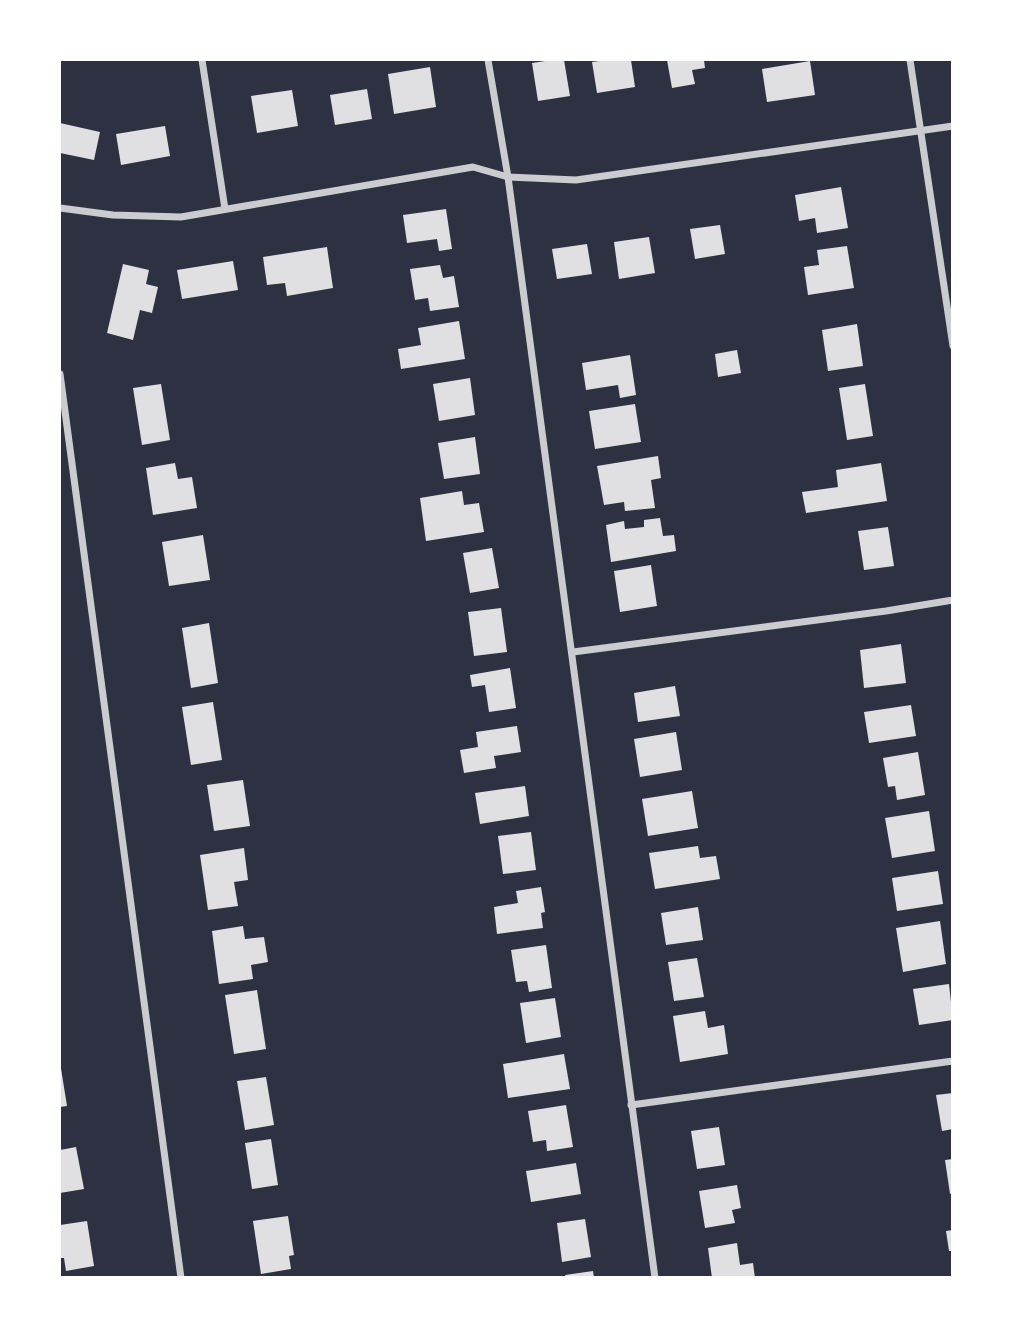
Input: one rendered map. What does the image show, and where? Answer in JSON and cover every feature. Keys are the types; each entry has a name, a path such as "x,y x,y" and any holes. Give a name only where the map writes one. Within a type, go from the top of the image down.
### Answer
{"street":[{"path":"202,60 225,209"},
{"path":"488,60 508,177 655,1278"},
{"path":"910,60 953,346"},
{"path":"60,210 181,217 473,167 508,177 576,180 953,126"},
{"path":"60,374 181,1278"},
{"path":"573,652 953,600"},
{"path":"631,1105 953,1061"}],"building":[{"path":"564,60 570,96 538,101 532,63"},
{"path":"631,60 635,87 597,93 592,62"},
{"path":"667,60 704,60 705,68 692,70 695,84 672,88"},
{"path":"810,61 815,95 767,102 762,69"},
{"path":"430,67 436,107 394,114 388,74"},
{"path":"367,89 372,119 335,125 330,95"},
{"path":"292,90 298,126 257,133 251,96"},
{"path":"60,123 100,132 94,160 60,153"},
{"path":"165,126 170,156 121,165 116,134"},
{"path":"841,187 848,228 817,233 815,218 799,221 795,195"},
{"path":"446,209 452,249 439,251 437,239 407,243 403,215"},
{"path":"720,225 725,254 695,259 690,229"},
{"path":"649,237 655,273 619,279 614,242"},
{"path":"587,244 592,274 557,279 552,249"},
{"path":"847,246 854,288 808,295 804,267 819,265 817,250"},
{"path":"327,247 333,288 287,296 285,283 267,285 263,257"},
{"path":"233,261 238,290 182,299 177,270"},
{"path":"123,264 149,270 146,284 158,287 152,313 140,310 133,340 107,333"},
{"path":"440,265 443,278 454,276 459,307 430,311 428,298 415,300 410,269"},
{"path":"459,321 465,359 401,369 398,349 421,345 418,328"},
{"path":"857,324 863,366 828,371 822,330"},
{"path":"737,350 741,373 718,377 715,354"},
{"path":"630,355 636,395 620,398 618,385 586,390 582,363"},
{"path":"470,378 475,415 439,421 433,384"},
{"path":"161,384 170,440 142,445 133,388"},
{"path":"865,384 873,436 847,440 839,388"},
{"path":"635,404 641,442 595,449 589,411"},
{"path":"475,437 480,474 444,479 438,443"},
{"path":"658,456 661,478 651,480 655,508 625,511 624,502 604,505 597,466"},
{"path":"175,463 178,479 192,477 197,508 153,515 146,468"},
{"path":"881,463 887,501 806,513 802,492 838,487 836,470"},
{"path":"462,491 464,505 479,503 484,532 426,541 420,498"},
{"path":"660,518 663,536 674,535 676,551 611,562 606,525 624,521 625,529 644,527 644,520"},
{"path":"888,527 894,566 864,570 858,531"},
{"path":"203,535 210,580 169,586 162,542"},
{"path":"492,548 499,588 470,593 463,553"},
{"path":"651,565 657,606 620,612 614,571"},
{"path":"501,608 507,652 474,656 468,612"},
{"path":"209,623 218,683 191,688 182,628"},
{"path":"901,644 906,683 864,688 860,650"},
{"path":"510,668 516,708 489,712 485,685 472,687 470,675"},
{"path":"675,686 680,716 638,722 634,693"},
{"path":"213,702 222,760 191,765 182,707"},
{"path":"911,705 916,736 869,743 864,712"},
{"path":"517,726 521,752 494,756 496,768 464,773 460,750 478,747 476,732"},
{"path":"676,732 682,770 640,777 634,739"},
{"path":"918,752 925,795 897,800 895,786 888,787 883,758"},
{"path":"243,780 250,826 214,831 207,785"},
{"path":"525,786 529,816 480,824 475,793"},
{"path":"692,791 698,828 648,836 642,799"},
{"path":"929,811 935,851 892,858 885,818"},
{"path":"531,832 536,870 503,874 498,836"},
{"path":"698,846 700,858 716,856 720,879 655,889 649,853"},
{"path":"244,848 248,880 234,882 238,906 208,910 200,855"},
{"path":"938,871 943,904 897,911 892,878"},
{"path":"541,887 545,912 541,913 543,928 497,934 494,907 518,903 516,891"},
{"path":"698,907 703,940 666,945 661,913"},
{"path":"940,921 946,964 903,972 896,928"},
{"path":"243,926 245,939 264,937 268,962 251,965 253,979 219,984 212,931"},
{"path":"546,945 552,988 529,992 527,981 516,982 511,950"},
{"path":"697,958 704,997 674,1001 668,962"},
{"path":"949,984 953,1020 919,1025 913,989"},
{"path":"257,990 266,1049 234,1054 225,995"},
{"path":"555,998 561,1037 526,1043 520,1003"},
{"path":"705,1011 708,1028 724,1025 728,1054 680,1062 673,1016"},
{"path":"564,1054 570,1089 508,1098 503,1064"},
{"path":"60,1062 67,1106 60,1107"},
{"path":"266,1077 274,1125 245,1130 237,1081"},
{"path":"953,1093 953,1129 942,1131 936,1095"},
{"path":"566,1105 573,1147 547,1151 546,1140 533,1142 528,1111"},
{"path":"719,1127 725,1165 697,1169 691,1131"},
{"path":"271,1139 278,1185 252,1189 245,1143"},
{"path":"76,1147 84,1189 60,1193 60,1150"},
{"path":"953,1159 953,1193 950,1194 945,1160"},
{"path":"576,1163 581,1194 531,1202 526,1171"},
{"path":"737,1185 741,1208 732,1210 735,1223 705,1228 699,1191"},
{"path":"288,1216 294,1255 289,1256 291,1269 261,1274 253,1221"},
{"path":"585,1219 591,1257 562,1262 557,1223"},
{"path":"87,1221 94,1266 66,1271 64,1258 60,1258 60,1225"},
{"path":"953,1230 953,1251 949,1251 946,1231"},
{"path":"737,1243 740,1265 753,1263 755,1278 712,1278 708,1248"},
{"path":"593,1271 594,1278 566,1278 565,1275"}]}
